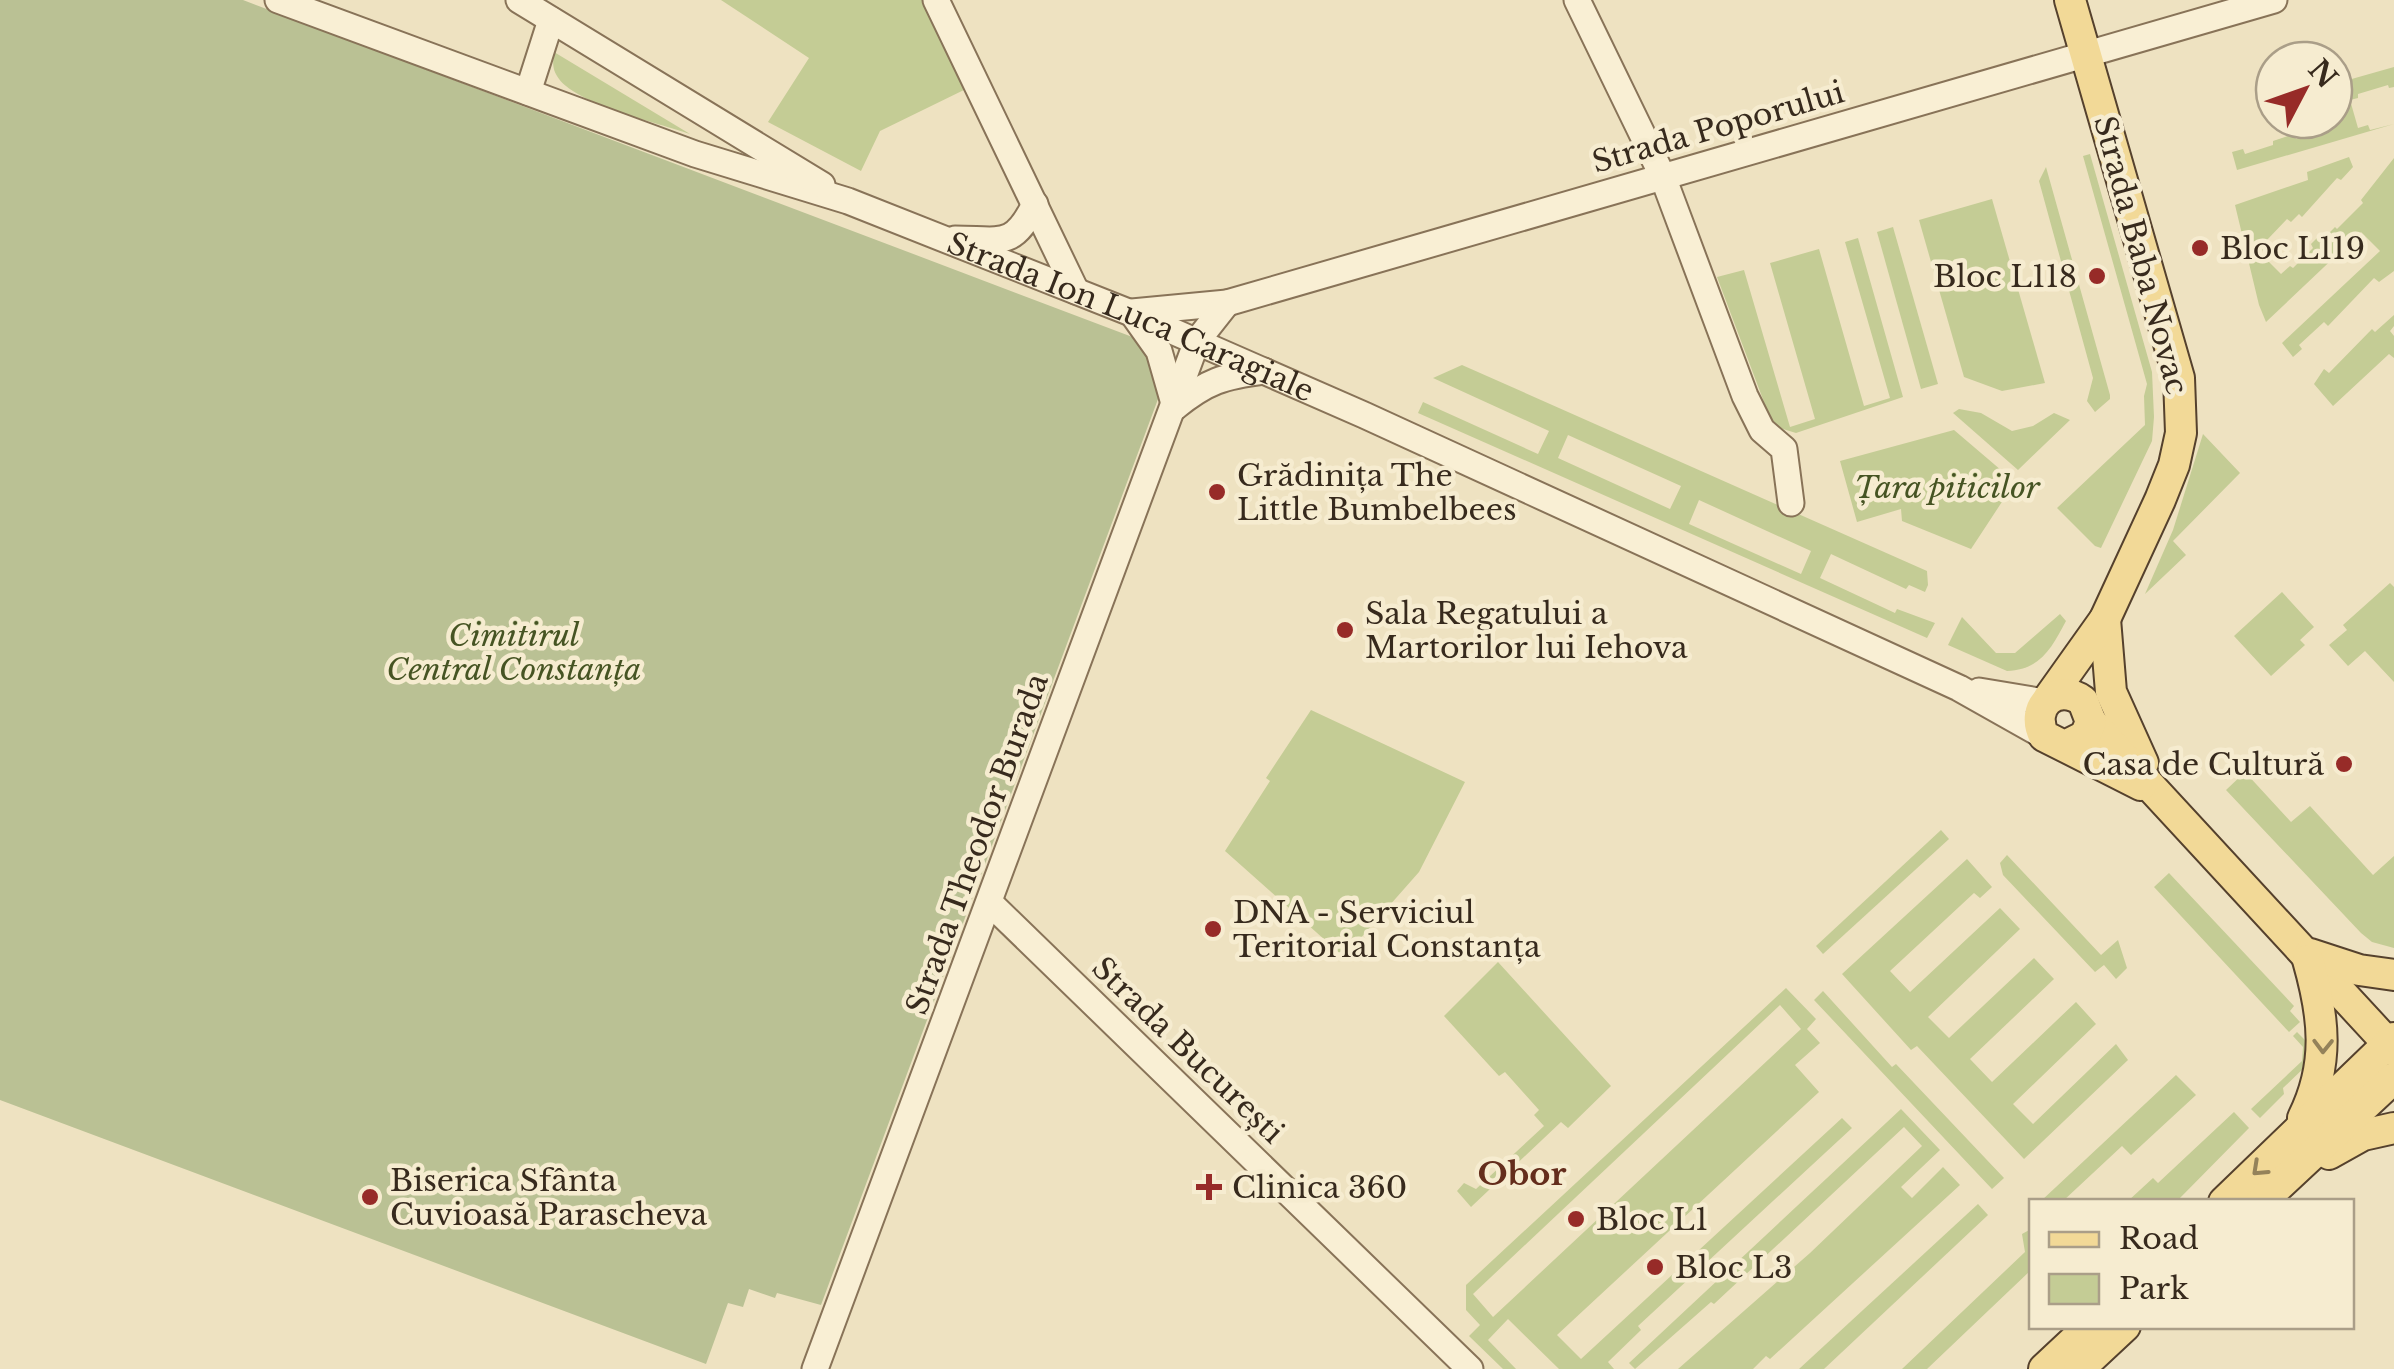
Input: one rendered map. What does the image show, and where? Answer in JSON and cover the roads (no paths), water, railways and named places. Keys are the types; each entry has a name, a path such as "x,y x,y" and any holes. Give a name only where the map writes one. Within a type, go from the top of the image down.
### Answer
{"main road":[{"name":"Strada Baba Novac","path":"2046,701 2105,619 2174,465 2182,404 2180,378 2070,0"},
{"name":"Strada Baba Novac","path":"2091,720 2105,619"},
{"path":"2105,619 2111,692 2125,728 2162,796"},
{"path":"2066,693 2088,706 2091,720 2086,736 2054,741 2038,722 2046,701 2066,693"},
{"name":"Strada Ion Luca Caragiale","path":"2091,720 2392,1044"},
{"name":"Strada Ion Luca Caragiale","path":"2054,741 2162,796"},
{"path":"2306,952 2359,970 2394,975"},
{"path":"2293,1137 2317,1085 2324,1038 2306,952"},
{"path":"2227,1199 2392,1044"},
{"path":"2270,1193 2394,1078"},
{"path":"2270,1193 2362,1135 2394,1128"},
{"path":"2044,1369 2087,1329"},
{"path":"2079,1369 2122,1329"}],"street":[{"name":"Strada Ion Luca Caragiale","path":"278,0 695,154 848,201 1131,312 1960,688 2054,741"},
{"path":"519,0 848,201"},
{"path":"936,0 1076,292"},
{"path":"1576,0 1663,177 1745,396 1762,430 1784,450 1791,503"},
{"name":"Strada Poporului","path":"1131,312 1227,303 2274,0"},
{"path":"528,92 551,20"},
{"path":"940,239 1013,236 1024,228 1036,204"},
{"path":"1197,342 1227,303"},
{"path":"1131,312 1159,352 1175,407 1209,382 1225,376 1264,372"},
{"name":"Strada Theodor Burada","path":"816,1369 1197,342"},
{"name":"Strada Ion Luca Caragiale","path":"1960,688 2046,701"},
{"name":"Strada București","path":"990,903 1470,1369"}],"place":[{"name":"Bloc L119","path":"2200,248"},
{"name":"Bloc L118","path":"2097,276"},
{"name":"Grădinița The Little Bumbelbees","path":"1217,492"},
{"name":"Sala Regatului a Martorilor lui Iehova","path":"1345,630"},
{"name":"Casa de Cultură","path":"2344,764"},
{"name":"DNA - Serviciul Teritorial Constanța","path":"1213,929"},
{"name":"Clinica 360","path":"1209,1187"},
{"name":"Biserica Sfânta Cuvioasă Parascheva","path":"370,1197"},
{"name":"Bloc L1","path":"1576,1219"},
{"name":"Bloc L3","path":"1655,1267"}],"district":[{"name":"Obor","path":"1522,1174"}],"park label":[{"name":"Țara piticilor","path":"1947,487"},
{"name":"Cimitirul Central Constanța","path":"514,652"}]}
